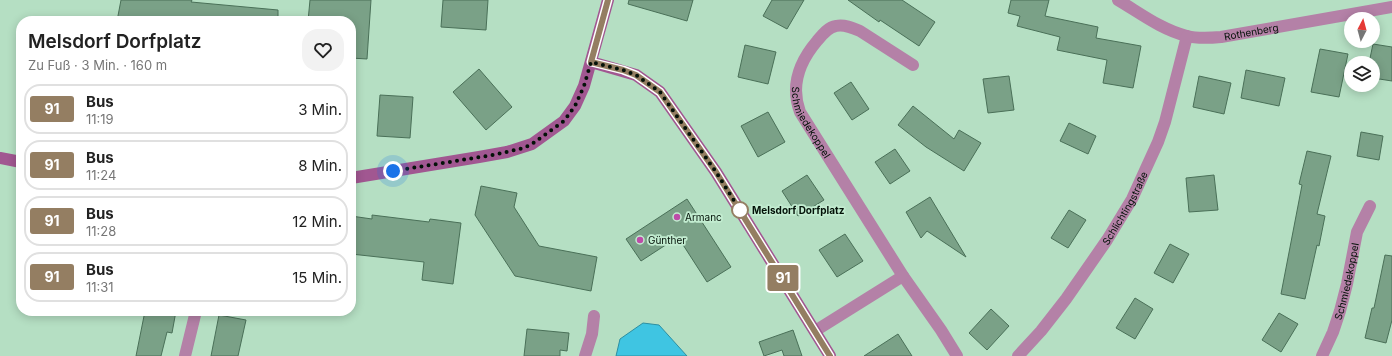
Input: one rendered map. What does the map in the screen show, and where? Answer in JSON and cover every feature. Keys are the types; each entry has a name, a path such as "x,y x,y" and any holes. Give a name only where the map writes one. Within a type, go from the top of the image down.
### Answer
{"street":[{"path":"356,177 507,152 532,144 564,121 575,106 584,86 608,0"},
{"name":"Rothenberg","path":"1118,0 1161,25 1186,36 1202,38 1221,37 1392,7"},
{"name":"Schmiedekoppel","path":"913,66 860,30 851,27 835,26 827,30 809,52 800,68 796,84 797,103 800,112 903,276 941,330 957,356"},
{"name":"Schlichtingstraße","path":"1018,356 1041,331 1066,299 1107,240 1132,199 1158,142 1165,122 1186,36"},
{"path":"591,62 636,75 660,92 716,172 830,356"},
{"path":"0,158 16,161"},
{"name":"Schmiedekoppel","path":"1322,356 1333,332 1340,310 1347,284 1357,232 1370,206"},
{"path":"815,331 903,276"},
{"path":"185,356 195,316"},
{"path":"585,356 592,334 594,316"}],"water":[{"path":"643,323 659,325 687,356 616,356 620,339"}],"building":[{"path":"121,0 192,0 191,2 278,10 278,16 118,16"},
{"path":"310,0 371,0 367,59 356,58 356,16 308,16"},
{"path":"443,0 488,0 486,30 441,27"},
{"path":"629,0 693,0 687,21 628,4"},
{"path":"772,0 804,0 787,29 763,16"},
{"path":"848,0 902,0 935,22 919,46 880,20 879,22"},
{"path":"1011,0 1049,0 1045,16 1098,27 1096,38 1141,46 1133,88 1103,83 1107,60 1057,50 1060,37 1017,26 1020,16 1008,13"},
{"path":"745,45 776,52 768,84 738,77"},
{"path":"1380,45 1392,47 1392,81 1380,79 1380,56 1370,56 1372,48 1380,48"},
{"path":"1320,49 1348,54 1348,56 1344,56 1344,73 1339,97 1311,92"},
{"path":"479,69 512,107 486,130 453,92"},
{"path":"1246,70 1285,78 1279,106 1241,98"},
{"path":"1009,76 1014,110 988,113 983,79"},
{"path":"1199,76 1231,83 1224,114 1193,107"},
{"path":"851,82 869,109 852,120 834,93"},
{"path":"380,95 413,97 410,138 377,136"},
{"path":"913,106 954,139 959,130 981,143 964,171 926,147 898,125"},
{"path":"768,112 785,142 758,157 741,126"},
{"path":"1069,123 1096,136 1088,154 1060,141"},
{"path":"1361,132 1383,136 1379,160 1357,156"},
{"path":"895,149 910,171 890,184 875,162"},
{"path":"1307,151 1331,156 1317,214 1325,216 1305,299 1281,294 1302,185 1299,184"},
{"path":"807,175 824,200 798,216 782,191"},
{"path":"1214,175 1218,210 1189,212 1186,178"},
{"path":"481,186 517,193 514,207 539,246 597,257 591,291 515,276 475,215"},
{"path":"930,197 966,257 927,231 921,238 906,212"},
{"path":"687,199 731,267 707,282 678,237 641,261 626,239"},
{"path":"1069,210 1086,220 1068,248 1051,238"},
{"path":"372,215 429,222 430,219 461,223 453,284 422,280 424,262 356,255 356,217 372,219"},
{"path":"845,234 863,261 837,277 819,250"},
{"path":"1170,244 1189,254 1173,283 1154,273"},
{"path":"1385,255 1392,256 1392,320 1386,343 1365,338 1372,308 1374,308"},
{"path":"1135,298 1153,309 1135,339 1116,328"},
{"path":"991,309 1009,326 987,350 969,333"},
{"path":"1279,313 1298,324 1281,352 1262,340"},
{"path":"144,316 175,316 172,333 167,332 161,356 136,356"},
{"path":"219,316 246,320 238,356 211,356"},
{"path":"527,329 569,333 567,351 560,350 560,356 524,356"},
{"path":"793,330 802,356 784,356 782,350 764,356 759,342"},
{"path":"898,334 912,356 864,356"}],"bus line":[{"name":"91","path":"608,0 591,62 636,75 660,92 716,172 830,356"}],"place":[{"name":"Melsdorf Dorfplatz","path":"740,210"},
{"name":"Armanc","path":"677,217"},
{"name":"Günther","path":"640,240"}],"route":[{"path":"393,171 493,155 524,148 532,144 564,121 575,106 584,86 591,62 636,75 660,92 716,172 740,210"}]}
